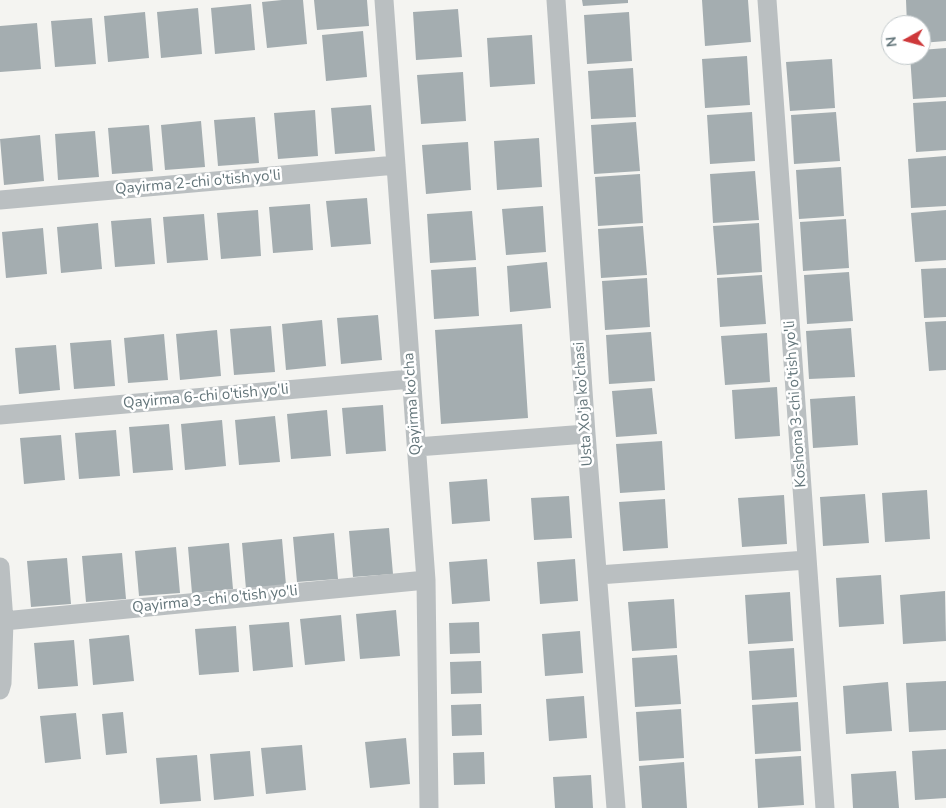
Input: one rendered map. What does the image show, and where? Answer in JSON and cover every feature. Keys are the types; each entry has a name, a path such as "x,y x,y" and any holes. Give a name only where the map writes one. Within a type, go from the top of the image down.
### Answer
{"street":[{"name":"Qayirma ko'cha","path":"384,0 426,580 429,808"},
{"name":"Usta Xo'ja ko'chasi","path":"556,0 586,434 616,808"},
{"name":"Koshona 3-chi o'tish yo'li","path":"767,0 825,808"},
{"name":"Qayirma 2-chi o'tish yo'li","path":"0,200 396,166"},
{"name":"Qayirma 6-chi o'tish yo'li","path":"0,415 411,379"},
{"path":"417,448 586,434"},
{"path":"598,575 807,560"},
{"path":"0,566 4,621 2,683 0,690"},
{"name":"Qayirma 3-chi o'tish yo'li","path":"4,621 426,580"}],"building":[{"path":"303,0 307,44 267,48 262,2"},
{"path":"314,0 367,0 369,26 317,30"},
{"path":"582,0 628,0 628,3 583,6"},
{"path":"702,0 748,0 751,42 705,46"},
{"path":"906,0 946,0 946,41 931,42 931,15 907,15"},
{"path":"251,4 255,50 215,54 211,8"},
{"path":"198,8 202,54 161,58 157,12"},
{"path":"458,9 462,57 416,60 413,12"},
{"path":"145,12 149,58 108,62 104,16"},
{"path":"629,12 632,61 587,64 584,15"},
{"path":"92,18 96,64 55,67 51,21"},
{"path":"37,23 41,69 0,72 0,26"},
{"path":"363,31 367,77 326,81 322,35"},
{"path":"532,35 535,84 490,87 487,38"},
{"path":"946,48 946,97 913,99 911,65 931,65 931,49"},
{"path":"747,56 750,105 705,108 702,59"},
{"path":"832,59 835,108 790,111 786,62"},
{"path":"633,68 636,117 591,119 588,71"},
{"path":"463,72 466,121 421,124 417,75"},
{"path":"946,101 946,150 916,152 913,103"},
{"path":"371,105 375,151 335,154 331,108"},
{"path":"315,110 318,156 278,159 274,113"},
{"path":"752,112 755,161 710,164 707,115"},
{"path":"836,112 840,161 794,164 791,115"},
{"path":"255,117 259,163 218,166 214,120"},
{"path":"201,121 205,167 165,170 161,125"},
{"path":"636,122 640,171 594,174 591,125"},
{"path":"149,125 153,171 112,174 108,128"},
{"path":"95,131 99,177 58,180 55,134"},
{"path":"40,135 44,181 4,185 0,139"},
{"path":"539,138 542,187 497,190 494,141"},
{"path":"468,142 471,190 426,194 422,145"},
{"path":"946,156 946,206 911,208 908,159"},
{"path":"841,167 844,216 799,219 796,170"},
{"path":"755,171 759,220 713,223 710,174"},
{"path":"640,174 643,223 598,226 595,177"},
{"path":"367,198 371,244 331,247 326,201"},
{"path":"310,204 313,250 273,253 269,207"},
{"path":"543,206 546,252 506,255 502,209"},
{"path":"258,210 261,256 221,259 217,213"},
{"path":"946,210 946,260 915,262 911,213"},
{"path":"472,211 476,260 430,263 427,214"},
{"path":"204,214 208,260 167,263 163,217"},
{"path":"151,218 155,264 115,267 111,221"},
{"path":"846,219 849,268 803,271 800,222"},
{"path":"98,223 102,269 61,273 57,227"},
{"path":"759,223 762,272 717,275 713,226"},
{"path":"643,226 647,275 601,278 598,229"},
{"path":"43,228 47,274 6,278 2,232"},
{"path":"547,262 551,308 510,312 507,266"},
{"path":"476,267 479,316 434,319 431,270"},
{"path":"946,268 946,317 924,318 921,269"},
{"path":"849,272 853,321 807,324 804,275"},
{"path":"762,275 766,324 720,327 717,278"},
{"path":"647,278 650,327 605,330 602,281"},
{"path":"378,315 382,360 341,364 337,318"},
{"path":"322,320 326,366 286,370 282,324"},
{"path":"946,321 946,370 929,371 925,322"},
{"path":"522,324 528,418 441,424 435,330"},
{"path":"271,326 275,372 234,375 230,329"},
{"path":"851,328 855,377 809,379 806,331"},
{"path":"217,330 221,376 180,380 176,334"},
{"path":"651,332 655,381 609,384 606,335"},
{"path":"767,333 770,382 725,385 721,336"},
{"path":"164,334 168,380 128,383 124,338"},
{"path":"111,340 115,386 74,389 70,343"},
{"path":"56,345 60,390 19,394 15,348"},
{"path":"777,387 780,436 735,439 732,390"},
{"path":"652,388 657,434 616,437 612,391"},
{"path":"855,396 858,445 813,448 810,399"},
{"path":"383,405 386,451 346,454 342,408"},
{"path":"327,410 331,456 291,459 287,414"},
{"path":"275,416 280,462 239,465 235,420"},
{"path":"222,420 226,466 185,470 181,424"},
{"path":"169,424 173,470 133,473 129,427"},
{"path":"116,430 120,476 79,479 75,433"},
{"path":"61,435 65,480 24,484 20,438"},
{"path":"662,441 665,490 620,493 616,444"},
{"path":"487,479 490,521 452,524 449,482"},
{"path":"927,490 930,539 885,542 882,493"},
{"path":"865,494 869,543 823,546 820,497"},
{"path":"784,495 787,544 742,547 738,498"},
{"path":"569,496 572,538 534,540 531,498"},
{"path":"665,499 668,548 623,551 619,502"},
{"path":"389,528 393,574 353,577 349,531"},
{"path":"334,533 338,579 297,582 293,537"},
{"path":"282,539 286,585 246,589 242,543"},
{"path":"229,543 233,589 192,593 188,547"},
{"path":"176,547 180,593 139,596 135,551"},
{"path":"122,553 126,599 86,602 82,556"},
{"path":"67,558 71,604 31,607 27,561"},
{"path":"487,559 490,601 452,604 449,562"},
{"path":"575,559 578,601 540,604 537,562"},
{"path":"881,575 884,624 839,627 836,578"},
{"path":"945,591 946,641 903,644 900,595"},
{"path":"790,592 793,641 748,644 745,595"},
{"path":"674,599 677,648 632,651 628,602"},
{"path":"396,610 400,656 360,659 356,614"},
{"path":"341,615 345,661 305,665 300,619"},
{"path":"289,622 293,667 253,671 249,625"},
{"path":"479,622 480,653 450,654 449,623"},
{"path":"236,626 239,672 199,675 195,629"},
{"path":"580,631 583,673 545,676 542,634"},
{"path":"129,635 134,681 93,685 89,639"},
{"path":"74,640 78,686 38,689 34,643"},
{"path":"794,648 797,697 752,700 749,651"},
{"path":"677,655 681,704 635,707 632,658"},
{"path":"481,661 482,693 451,694 450,662"},
{"path":"946,681 946,730 909,732 906,683"},
{"path":"888,682 892,731 846,734 843,686"},
{"path":"584,696 587,738 549,741 546,699"},
{"path":"798,702 801,751 755,754 752,705"},
{"path":"481,704 482,735 452,736 451,705"},
{"path":"681,709 684,758 639,761 636,712"},
{"path":"123,712 127,753 106,755 102,714"},
{"path":"76,713 81,759 45,763 40,716"},
{"path":"406,738 410,784 370,788 365,742"},
{"path":"302,745 306,790 266,794 261,748"},
{"path":"946,749 946,798 915,800 912,751"},
{"path":"250,751 254,796 214,800 210,754"},
{"path":"484,752 485,784 454,785 453,753"},
{"path":"197,755 201,801 160,804 156,758"},
{"path":"801,756 804,805 758,808 755,759"},
{"path":"684,762 687,808 642,808 639,766"},
{"path":"896,771 899,808 853,808 851,774"},
{"path":"591,775 593,808 555,808 553,777"}]}
